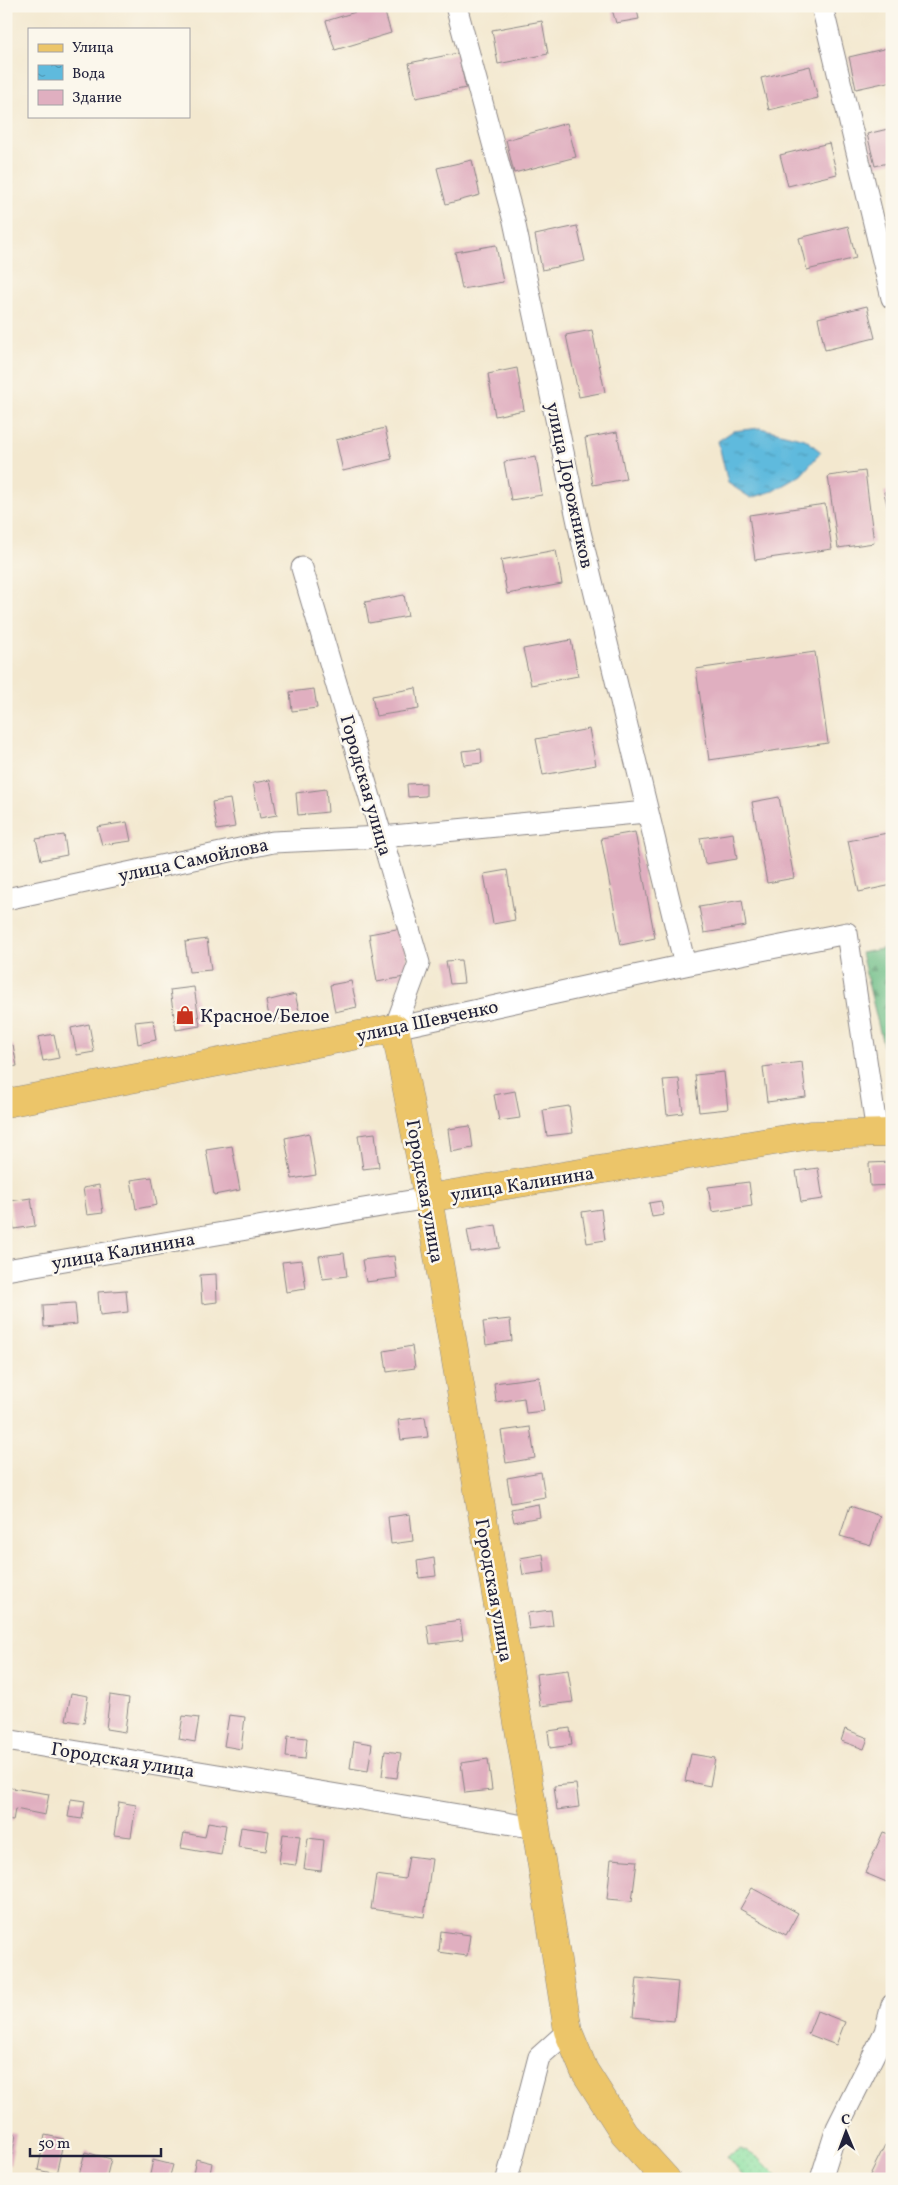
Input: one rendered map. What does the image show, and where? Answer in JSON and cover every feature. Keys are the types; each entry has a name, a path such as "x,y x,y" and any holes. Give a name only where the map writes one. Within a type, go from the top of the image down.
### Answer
{"main road":[{"name":"улица Шевченко","path":"6,1103 395,1028"},
{"name":"Городская улица","path":"395,1028 428,1198 536,1828 568,2031 584,2070 624,2133 666,2179"},
{"name":"улица Калинина","path":"428,1198 811,1135 885,1133"}],"street":[{"name":"улица Дорожников","path":"456,6 514,220 580,532 646,812 685,965"},
{"path":"822,6 892,298"},
{"name":"Городская улица","path":"302,568 419,963 395,1028"},
{"name":"улица Самойлова","path":"6,899 273,842 382,837 646,812"},
{"name":"улица Шевченко","path":"395,1028 685,965 847,933 885,1133"},
{"name":"улица Калинина","path":"6,1270 428,1198"},
{"name":"Городская улица","path":"6,1740 536,1828"},
{"path":"821,2179 837,2128 885,2032 892,2005"},
{"path":"507,2179 539,2057 568,2031"}],"green space":[{"path":"892,947 892,1082 861,953"},
{"path":"741,2149 759,2158 780,2179 745,2179 727,2156"}],"water":[{"path":"760,428 805,439 821,452 801,475 773,491 751,498 728,483 718,441 733,431"}],"building":[{"path":"375,6 383,6 391,33 335,50 326,21"},
{"path":"611,6 636,6 639,19 616,23"},
{"path":"542,21 548,54 498,64 492,30"},
{"path":"892,47 892,81 856,89 849,57"},
{"path":"458,53 466,88 416,98 409,63"},
{"path":"810,66 818,98 769,110 761,78"},
{"path":"567,123 576,157 514,173 506,140"},
{"path":"892,128 892,162 875,166 867,134"},
{"path":"829,143 837,174 788,186 780,155"},
{"path":"472,160 480,195 446,204 437,168"},
{"path":"577,226 585,261 542,270 535,235"},
{"path":"848,226 856,258 807,270 799,238"},
{"path":"496,245 503,282 462,289 455,252"},
{"path":"867,306 875,338 825,350 818,318"},
{"path":"592,330 605,392 579,397 566,335"},
{"path":"517,368 524,410 495,416 488,374"},
{"path":"385,428 392,459 343,471 336,440"},
{"path":"617,432 626,479 593,485 585,438"},
{"path":"536,457 542,495 511,500 504,462"},
{"path":"865,471 874,543 838,548 828,476"},
{"path":"892,490 892,522 891,522 884,492"},
{"path":"825,504 832,549 755,560 749,515"},
{"path":"556,550 562,584 507,594 501,560"},
{"path":"404,595 408,616 369,623 365,602"},
{"path":"571,640 578,676 531,685 523,649"},
{"path":"815,652 828,743 709,760 696,669"},
{"path":"416,688 419,709 376,716 372,696"},
{"path":"314,689 317,708 292,711 290,692"},
{"path":"589,729 596,765 543,775 536,739"},
{"path":"481,749 482,763 464,765 462,751"},
{"path":"270,780 277,815 260,818 253,783"},
{"path":"426,783 426,796 408,797 407,784"},
{"path":"326,789 328,812 298,815 296,793"},
{"path":"779,797 794,878 767,883 752,802"},
{"path":"230,799 235,827 217,830 212,802"},
{"path":"127,822 131,841 102,845 97,827"},
{"path":"635,832 655,938 621,945 601,838"},
{"path":"892,832 892,885 859,892 848,841"},
{"path":"733,833 737,859 705,864 700,838"},
{"path":"64,835 67,855 41,860 36,839"},
{"path":"507,870 515,920 493,924 484,874"},
{"path":"742,900 746,926 704,933 699,907"},
{"path":"402,928 410,976 377,982 369,934"},
{"path":"207,939 211,970 189,972 185,942"},
{"path":"461,960 464,983 450,984 446,961"},
{"path":"351,981 357,1007 335,1012 330,985"},
{"path":"194,987 200,1026 176,1030 170,990"},
{"path":"295,994 300,1015 270,1021 266,1001"},
{"path":"153,1020 156,1040 138,1044 135,1022"},
{"path":"89,1024 94,1052 77,1055 71,1028"},
{"path":"54,1034 59,1058 43,1061 38,1037"},
{"path":"13,1045 17,1066 6,1068 6,1046"},
{"path":"802,1062 806,1097 767,1102 763,1067"},
{"path":"724,1072 728,1109 699,1112 695,1075"},
{"path":"679,1079 683,1113 667,1115 663,1080"},
{"path":"515,1091 520,1118 499,1121 494,1095"},
{"path":"569,1106 573,1133 547,1136 543,1110"},
{"path":"470,1126 473,1148 451,1152 448,1129"},
{"path":"309,1133 316,1175 292,1179 285,1138"},
{"path":"375,1133 379,1167 363,1169 358,1135"},
{"path":"232,1146 240,1190 214,1195 206,1150"},
{"path":"892,1162 892,1185 870,1186 869,1163"},
{"path":"818,1168 823,1199 801,1202 796,1171"},
{"path":"152,1177 157,1205 136,1209 131,1180"},
{"path":"749,1182 752,1206 712,1212 708,1187"},
{"path":"99,1185 103,1213 87,1215 83,1188"},
{"path":"31,1198 35,1226 14,1229 10,1201"},
{"path":"661,1201 664,1215 652,1217 649,1203"},
{"path":"601,1209 605,1240 587,1243 582,1212"},
{"path":"496,1225 500,1248 471,1252 467,1230"},
{"path":"344,1253 347,1276 323,1279 319,1256"},
{"path":"394,1256 397,1278 366,1282 362,1260"},
{"path":"302,1260 306,1289 286,1292 282,1262"},
{"path":"216,1274 217,1302 202,1304 200,1275"},
{"path":"126,1290 128,1312 100,1315 98,1292"},
{"path":"75,1303 77,1324 44,1327 43,1305"},
{"path":"510,1319 512,1341 486,1345 483,1322"},
{"path":"412,1346 415,1368 387,1372 384,1351"},
{"path":"539,1377 544,1411 526,1413 524,1398 496,1402 494,1383"},
{"path":"425,1417 428,1437 401,1440 398,1420"},
{"path":"530,1427 535,1458 506,1463 501,1431"},
{"path":"541,1472 545,1497 511,1503 507,1478"},
{"path":"538,1504 540,1517 514,1522 511,1509"},
{"path":"850,1506 880,1516 871,1545 840,1536"},
{"path":"410,1514 413,1541 391,1544 388,1517"},
{"path":"543,1554 545,1572 523,1575 520,1558"},
{"path":"434,1558 436,1576 419,1578 417,1561"},
{"path":"551,1610 553,1626 529,1629 527,1613"},
{"path":"460,1620 463,1640 430,1644 427,1625"},
{"path":"568,1670 573,1702 540,1706 536,1674"},
{"path":"71,1693 88,1696 84,1723 66,1720"},
{"path":"110,1695 129,1698 125,1732 106,1729"},
{"path":"229,1715 245,1717 241,1749 224,1746"},
{"path":"183,1716 199,1718 195,1742 179,1739"},
{"path":"570,1728 572,1745 550,1748 548,1731"},
{"path":"845,1729 868,1738 864,1749 841,1741"},
{"path":"288,1736 307,1738 305,1759 286,1757"},
{"path":"354,1741 372,1744 368,1771 350,1768"},
{"path":"385,1751 401,1753 397,1778 382,1776"},
{"path":"691,1754 715,1758 710,1786 685,1781"},
{"path":"488,1759 492,1790 465,1793 461,1763"},
{"path":"576,1784 579,1807 557,1810 554,1786"},
{"path":"6,1787 49,1794 45,1815 15,1809 13,1821 6,1820"},
{"path":"71,1799 85,1801 82,1819 68,1817"},
{"path":"119,1802 136,1805 131,1837 114,1835"},
{"path":"208,1822 226,1825 221,1855 181,1848 184,1833 205,1837"},
{"path":"241,1827 269,1831 266,1851 238,1847"},
{"path":"883,1832 892,1835 892,1876 889,1883 865,1873"},
{"path":"283,1834 300,1836 296,1865 279,1863"},
{"path":"308,1838 324,1840 321,1871 304,1869"},
{"path":"409,1856 432,1859 424,1917 371,1909 376,1875 405,1879"},
{"path":"611,1859 637,1861 632,1901 607,1899"},
{"path":"752,1888 798,1913 786,1935 740,1909"},
{"path":"441,1931 470,1935 467,1956 439,1952"},
{"path":"637,1978 678,1982 674,2021 633,2017"},
{"path":"817,2011 845,2022 836,2045 808,2034"},
{"path":"6,2132 16,2134 10,2165 6,2164"},
{"path":"45,2135 64,2139 56,2174 38,2170"},
{"path":"885,2145 892,2149 890,2179 868,2179"},
{"path":"85,2152 111,2159 106,2179 94,2179 79,2175"},
{"path":"196,2159 212,2163 209,2179 192,2179"},
{"path":"153,2160 173,2165 169,2179 149,2179"}],"place":[{"name":"Красное/Белое","path":"185,1015"}]}
